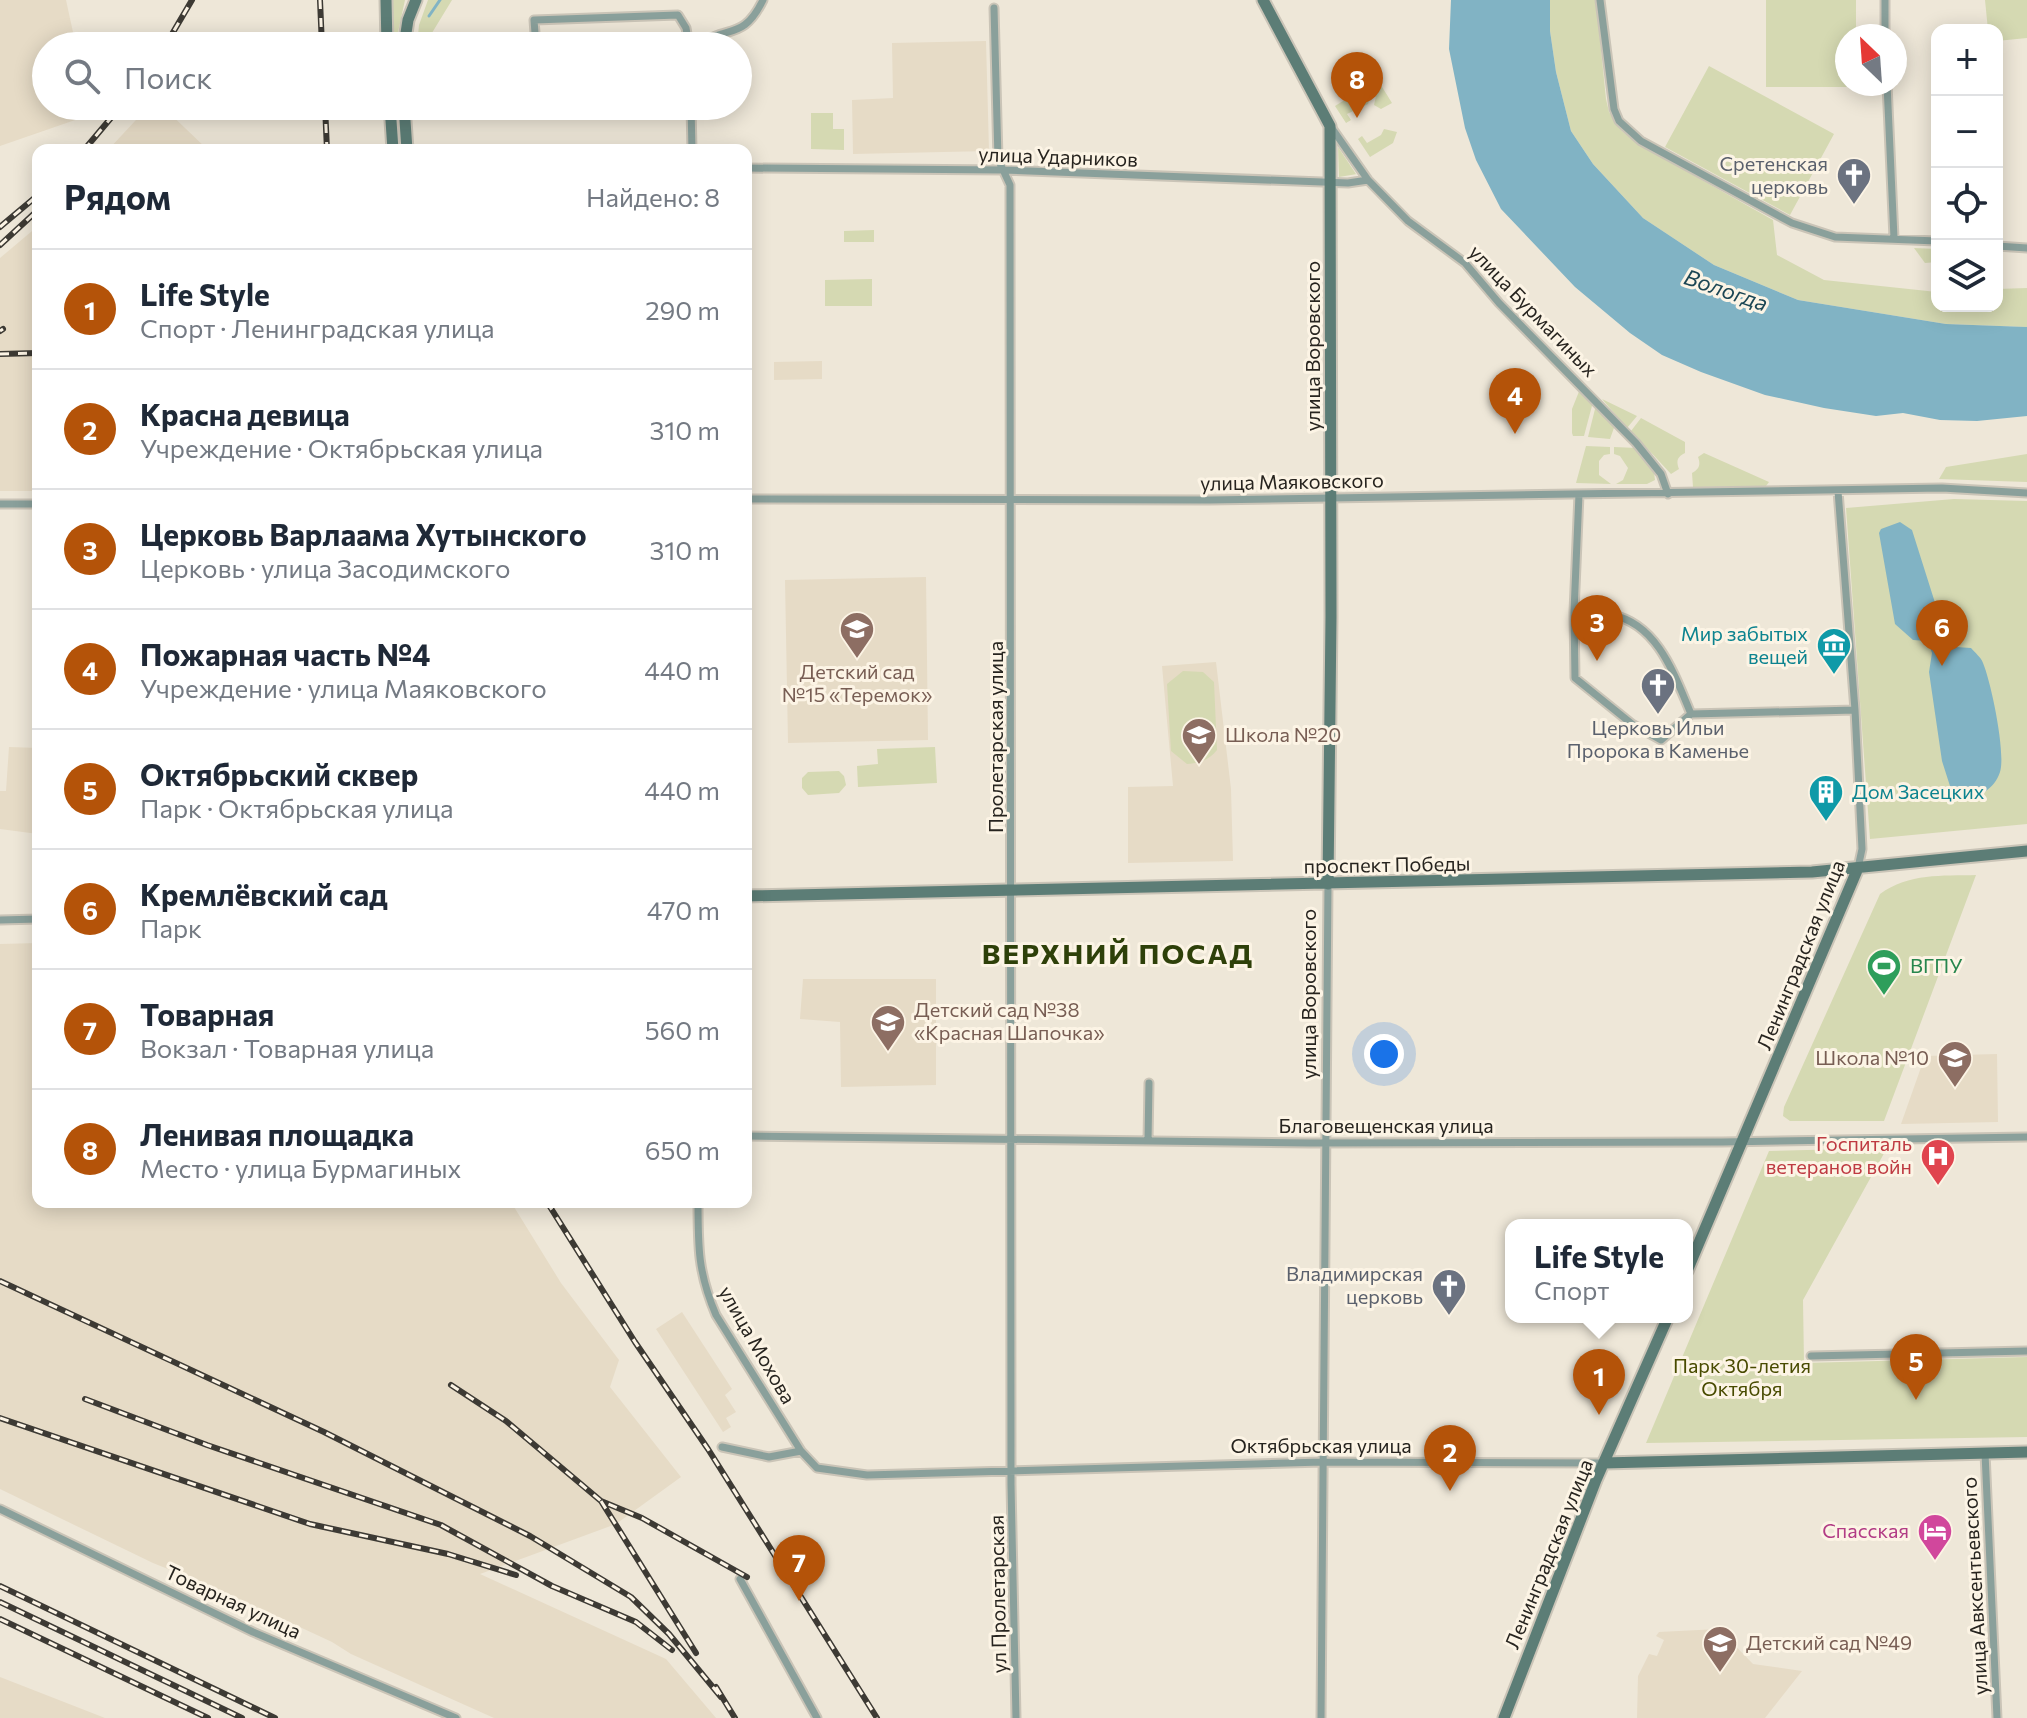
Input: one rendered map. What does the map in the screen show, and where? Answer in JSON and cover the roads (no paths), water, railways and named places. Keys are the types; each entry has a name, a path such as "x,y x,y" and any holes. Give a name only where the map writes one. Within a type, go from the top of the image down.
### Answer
{"main road":[{"path":"386,0 387,32"},
{"path":"406,32 416,0"},
{"name":"улица Бурмагиных","path":"1263,0 1330,126"},
{"path":"391,120 393,144"},
{"path":"405,120 407,144"},
{"name":"улица Воровского","path":"1328,884 1330,126"},
{"name":"проспект Победы","path":"752,896 1812,872 2027,851"},
{"name":"Ленинградская улица","path":"1693,1257 1858,868"},
{"name":"Ленинградская улица","path":"1504,1718 1563,1562 1665,1323"},
{"name":"Октябрьская улица","path":"1604,1463 2027,1452"}],"street":[{"path":"732,32 751,21 763,0"},
{"path":"1600,0 1611,99 1619,121 1641,141 1792,223 1835,237 1931,241"},
{"path":"1885,0 1885,24"},
{"name":"Пролетарская улица","path":"994,8 998,159 1010,185 1013,891 1011,1469"},
{"path":"535,32 534,20 678,15 687,32"},
{"path":"1888,96 1894,238"},
{"path":"691,120 692,144"},
{"name":"улица Бурмагиных","path":"1330,126 1368,180 1408,221 1465,263 1499,303 1636,443 1661,474 1668,494"},
{"name":"улица Ударников","path":"752,168 1004,170 1348,183 1368,180"},
{"path":"2003,246 2027,248"},
{"name":"улица Маяковского","path":"752,499 1331,498 1942,488 2027,493"},
{"name":"Ленинградская улица","path":"1838,491 1855,710 1862,849 1858,868"},
{"path":"1579,494 1574,612 1575,678 1632,724 1661,740 1691,714 1855,710"},
{"path":"0,504 32,504"},
{"path":"1574,612 1618,616 1656,643 1665,655 1691,714"},
{"name":"улица Воровского","path":"1321,1718 1328,884"},
{"path":"0,920 32,919"},
{"path":"1148,1141 1149,1083"},
{"name":"Благовещенская улица","path":"752,1136 1327,1143 2027,1137"},
{"name":"улица Мохова","path":"698,1208 699,1258 706,1292 716,1315 801,1451"},
{"path":"1811,1356 2027,1351"},
{"path":"722,1447 769,1457 801,1451"},
{"name":"Октябрьская улица","path":"801,1451 817,1468 867,1475 1322,1462 1604,1463"},
{"name":"улица Авксентьевского","path":"1985,1453 1997,1718"},
{"name":"ул Пролетарская","path":"1011,1469 1016,1718"},
{"name":"Товарная улица","path":"0,1509 253,1632 456,1718"},
{"path":"740,1579 817,1718"}],"water":[{"name":"Вологда","path":"1451,0 1550,0 1550,31 1556,72 1571,131 1593,164 1643,218 1714,265 1798,300 1946,324 2027,327 2027,416 1977,421 1940,420 1903,413 1876,416 1824,408 1765,395 1701,372 1662,355 1630,333 1575,287 1501,209 1476,160 1465,128 1449,49"},
{"path":"1900,522 1912,530 1943,628 1943,637 1938,639 1943,650 1971,648 1982,661 1990,685 1999,734 2000,772 1994,784 1974,796 1962,798 1950,786 1942,761 1929,672 1932,653 1928,641 1913,640 1895,624 1879,533 1881,529"}],"waterway":[{"path":"429,16 440,0"}],"railway":[{"path":"173,32 192,0"},
{"path":"320,0 321,32"},
{"path":"89,144 109,120"},
{"path":"326,120 327,144"},
{"path":"0,227 32,200"},
{"path":"0,245 32,216"},
{"path":"0,354 32,353"},
{"path":"551,1208 635,1342 708,1449 877,1718"},
{"path":"0,1281 324,1432 530,1536 631,1597 669,1634 721,1697"},
{"path":"451,1385 506,1421 601,1501 642,1518 747,1577"},
{"path":"85,1399 207,1445 441,1525 552,1586 636,1622 672,1650"},
{"path":"0,1418 310,1524 448,1554 516,1575"},
{"path":"601,1501 696,1653"},
{"path":"0,1586 275,1718"},
{"path":"0,1602 242,1718"},
{"path":"0,1619 208,1718"},
{"path":"716,1687 735,1718"}],"place":[{"name":"Ленивая площадка","path":"1357,118"},
{"name":"Сретенская церковь","path":"1854,206"},
{"name":"Пожарная часть №4","path":"1515,434"},
{"name":"Детский сад №15 «Теремок»","path":"857,660"},
{"name":"Церковь Варлаама Хутынского","path":"1597,661"},
{"name":"Кремлёвский сад","path":"1942,666"},
{"name":"Мир забытых вещей","path":"1834,676"},
{"name":"Церковь Ильи Пророка в Каменье","path":"1658,716"},
{"name":"Школа №20","path":"1199,766"},
{"name":"Дом Засецких","path":"1826,823"},
{"name":"ВГПУ","path":"1884,997"},
{"name":"Детский сад №38 «Красная Шапочка»","path":"888,1053"},
{"name":"Школа №10","path":"1955,1089"},
{"name":"Госпиталь ветеранов войн","path":"1938,1187"},
{"name":"Владимирская церковь","path":"1449,1317"},
{"name":"Октябрьский сквер","path":"1916,1400"},
{"name":"Life Style","path":"1599,1415"},
{"name":"Красна девица","path":"1450,1491"},
{"name":"Спасская","path":"1935,1562"},
{"name":"Товарная","path":"799,1601"},
{"name":"Детский сад №49","path":"1720,1674"}],"district":[{"name":"ВЕРХНИЙ ПОСАД","path":"1118,954"}],"park label":[{"name":"Парк 30-летия Октября","path":"1742,1378"}]}
